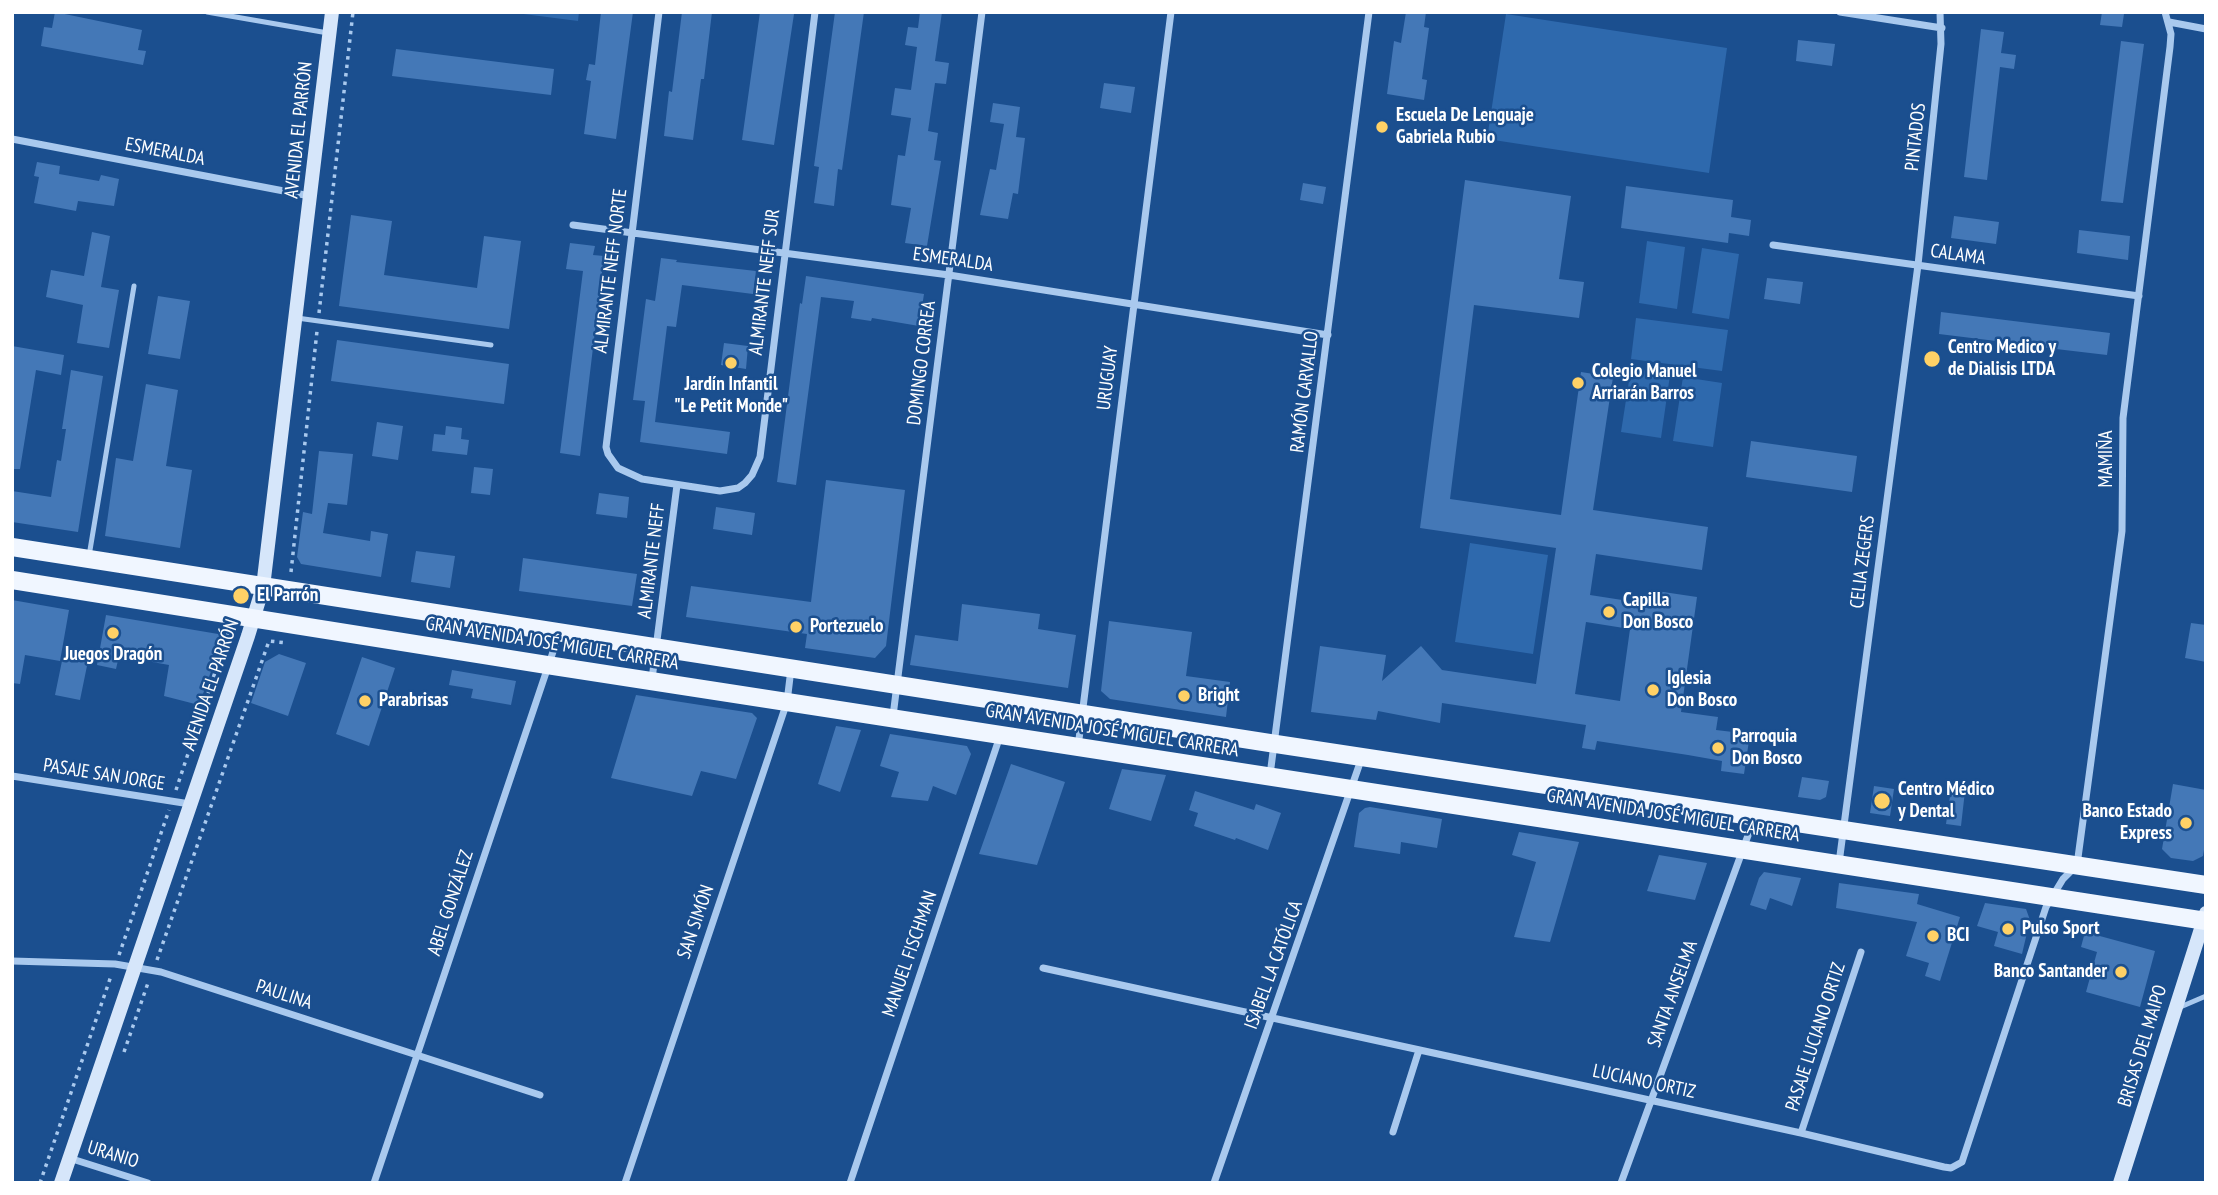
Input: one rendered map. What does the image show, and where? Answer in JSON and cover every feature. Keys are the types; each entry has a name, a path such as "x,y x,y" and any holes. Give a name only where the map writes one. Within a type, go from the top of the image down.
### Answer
{"main road":[{"name":"AVENIDA EL PARRÓN","path":"61,1183 263,587 332,12"},
{"name":"GRAN AVENIDA JOSÉ MIGUEL CARRERA","path":"12,547 656,649 2206,885"},
{"name":"GRAN AVENIDA JOSÉ MIGUEL CARRERA","path":"12,580 893,719 2205,920"},
{"name":"BRISAS DEL MAIPO","path":"2120,1183 2205,920"}],"street":[{"name":"ALMIRANTE NEFF NORTE","path":"659,12 606,447 613,462 626,473 642,479 677,485"},
{"name":"ALMIRANTE NEFF SUR","path":"677,485 730,490 745,483 757,467 760,457 815,12"},
{"name":"DOMINGO CORREA","path":"893,719 982,12"},
{"name":"URUGUAY","path":"1078,747 1171,12"},
{"name":"RAMÓN CARVALLO","path":"1270,776 1369,12"},
{"path":"1840,12 1942,28"},
{"name":"PINTADOS","path":"1918,265 1942,28 1940,12"},
{"name":"MAMIÑA","path":"2077,866 2122,531 2123,418 2170,47 2169,22 2165,12"},
{"path":"2169,22 2206,29"},
{"name":"ESMERALDA","path":"12,139 311,196"},
{"name":"ESMERALDA","path":"573,225 949,275 1328,335"},
{"name":"CALAMA","path":"1773,245 2139,296"},
{"name":"CELIA ZEGERS","path":"1839,863 1918,265"},
{"name":"ALMIRANTE NEFF","path":"652,681 677,485"},
{"name":"ABEL GONZÁLEZ","path":"374,1183 559,634"},
{"name":"SAN SIMÓN","path":"625,1183 787,702 791,669"},
{"name":"MANUEL FISCHMAN","path":"849,1183 1000,735"},
{"name":"ISABEL LA CATÓLICA","path":"1214,1183 1362,757"},
{"name":"PASAJE SAN JORGE","path":"12,776 190,804"},
{"name":"SANTA ANSELMA","path":"1621,1183 1755,817"},
{"path":"2051,897 2063,879 2077,866"},
{"name":"LUCIANO ORTIZ","path":"1043,968 1651,1099 1944,1167 1957,1166 1962,1162 2038,928 2051,897"},
{"name":"PASAJE LUCIANO ORTIZ","path":"1801,1133 1861,952"},
{"name":"PAULINA","path":"12,961 115,964 153,970 540,1095"},
{"path":"1393,1132 1419,1049"},
{"name":"URANIO","path":"69,1158 148,1183"}],"lane":[{"path":"207,12 329,33"},
{"path":"89,559 134,286"},
{"path":"296,318 491,345"},
{"path":"2175,1009 2206,996"}],"path":[{"path":"290,572 353,12"},
{"path":"40,1183 229,633"},
{"path":"122,1058 269,640"}],"shaded area":[{"path":"508,12 579,12 578,21"},
{"path":"1506,14 1727,48 1709,173 1487,139"},
{"path":"1647,241 1685,247 1677,309 1639,303"},
{"path":"1702,248 1739,254 1729,319 1692,313"},
{"path":"1636,318 1728,330 1722,371 1631,359"},
{"path":"1631,368 1670,375 1661,438 1621,432"},
{"path":"1683,377 1722,383 1713,447 1673,441"},
{"path":"1470,543 1548,555 1533,654 1455,642"}],"building":[{"path":"55,12 142,30 138,50 146,51 143,65 41,46 44,27 52,28"},
{"path":"601,12 633,12 616,139 584,134 591,81 586,80 589,64 595,65"},
{"path":"682,12 712,12 693,140 664,136"},
{"path":"760,12 794,14 774,145 742,140"},
{"path":"835,12 864,12 842,170 838,169 834,206 814,203 819,167 814,166"},
{"path":"920,12 942,12 935,61 949,63 946,84 935,83 928,131 938,133 934,160 941,161 927,246 905,243 911,208 891,205 898,155 905,156 911,118 891,115 895,88 911,90 917,47 905,45 908,27 918,28"},
{"path":"1406,12 1426,12 1424,27 1429,28 1422,79 1427,80 1424,100 1387,94 1394,41 1401,43"},
{"path":"2102,12 2124,14 2122,27 2100,25"},
{"path":"1981,29 2004,32 2001,53 2016,55 2014,69 2000,67 1987,180 1964,177"},
{"path":"1798,40 1835,44 1832,66 1796,61"},
{"path":"2121,41 2144,44 2123,203 2101,201"},
{"path":"396,49 554,69 551,95 392,76"},
{"path":"1104,83 1135,87 1131,113 1100,108"},
{"path":"993,103 1020,107 1016,137 1025,138 1018,194 1013,193 1008,219 980,215 990,169 996,170 1004,124 990,122"},
{"path":"37,162 60,166 59,174 99,181 101,175 119,179 114,206 78,201 76,211 34,203 39,177 34,176"},
{"path":"1465,180 1571,196 1559,279 1584,282 1579,318 1474,305 1450,499 1561,515 1581,372 1613,377 1593,510 1708,527 1702,570 1596,554 1590,595 1648,604 1650,590 1697,597 1681,712 1718,717 1716,730 1750,734 1744,774 1721,771 1722,761 1688,755 1597,741 1595,750 1582,748 1586,725 1442,703 1440,723 1378,711 1376,720 1311,712 1320,646 1386,655 1382,681 1421,646 1442,670 1536,684 1556,548 1420,528","holes":["1586,622 1630,629 1620,701 1575,694"]},
{"path":"1303,183 1326,187 1323,204 1300,200"},
{"path":"1626,186 1733,200 1731,217 1751,220 1749,236 1729,233 1728,243 1621,228"},
{"path":"351,215 392,221 384,275 477,288 484,236 521,241 509,329 339,306"},
{"path":"1954,216 1999,222 1996,244 1951,238"},
{"path":"2079,230 2130,236 2128,260 2077,253"},
{"path":"92,232 110,236 101,287 119,290 109,348 77,343 83,305 46,297 51,270 84,276"},
{"path":"570,243 595,246 593,255 604,256 580,456 560,453 583,271 566,269"},
{"path":"661,258 756,271 753,294 682,285 676,327 667,326 655,422 730,432 727,454 640,442 645,401 633,400 646,299 655,301"},
{"path":"806,276 924,294 919,326 872,318 871,321 851,318 854,301 821,297 796,485 777,482 800,303 802,304"},
{"path":"1767,278 1803,282 1800,304 1764,299"},
{"path":"158,296 190,301 180,359 148,354"},
{"path":"1941,312 2110,333 2107,355 2004,345 2004,342 1939,334"},
{"path":"337,340 509,364 504,404 331,381"},
{"path":"724,343 748,346 746,369 721,365"},
{"path":"12,346 64,355 61,375 36,370 20,469 12,469"},
{"path":"71,370 103,376 78,532 12,522 12,491 51,497 57,460 61,461 66,429 62,429"},
{"path":"146,384 178,390 166,466 192,470 180,548 105,536 116,458 133,461"},
{"path":"377,422 403,426 398,460 372,456"},
{"path":"446,426 462,428 461,439 469,440 467,455 432,451 434,434 445,435"},
{"path":"1751,441 1857,456 1852,492 1746,477"},
{"path":"319,451 353,454 347,505 328,503 323,533 370,541 371,531 388,534 381,577 301,564 297,557 303,512 312,514"},
{"path":"474,467 493,469 490,495 471,493"},
{"path":"826,480 905,490 886,646 875,658 805,648 807,634 686,617 691,586 811,602"},
{"path":"599,493 629,497 627,518 596,514"},
{"path":"716,507 755,513 752,535 713,529"},
{"path":"416,551 455,556 450,588 411,582"},
{"path":"523,558 637,574 632,606 519,591"},
{"path":"12,600 69,610 60,661 25,655 20,684 12,683"},
{"path":"962,604 1040,614 1038,629 1076,635 1068,688 910,665 915,635 958,641"},
{"path":"106,615 224,635 199,705 164,696 169,665 119,656 116,669 97,665"},
{"path":"1109,621 1192,632 1186,676 1230,682 1226,717 1110,699 1101,691"},
{"path":"2191,623 2206,625 2206,662 2185,658"},
{"path":"279,654 306,663 288,716 251,703 265,662"},
{"path":"63,656 88,661 80,700 55,695"},
{"name":"Parabrisas","path":"362,657 395,668 369,746 336,734"},
{"path":"452,670 516,681 511,705 471,698 473,689 449,685"},
{"path":"636,695 752,713 757,718 736,779 701,771 692,796 611,778"},
{"path":"836,726 861,730 840,792 818,784"},
{"path":"890,734 967,746 971,754 956,795 933,786 928,801 891,797 899,772 880,766"},
{"path":"1011,764 1065,782 1037,865 979,854"},
{"path":"1122,769 1166,775 1151,821 1109,809"},
{"path":"1802,777 1829,781 1826,797 1820,800 1798,797"},
{"name":"Banco Estado Express","path":"2173,784 2206,790 2206,837 2203,856 2193,861 2171,858 2162,849"},
{"name":"Centro Médico y Dental","path":"1874,786 1894,789 1890,816 1870,813"},
{"path":"1951,789 1965,791 1961,826 1946,824"},
{"path":"1195,791 1254,810 1256,804 1281,813 1268,850 1194,826 1198,813 1189,810"},
{"path":"1370,807 1442,819 1437,848 1401,842 1400,854 1354,847 1359,813"},
{"path":"1519,832 1579,842 1550,942 1514,937 1536,862 1512,855"},
{"path":"1659,855 1707,863 1695,900 1647,891"},
{"path":"1764,872 1801,878 1792,906 1770,898 1766,910 1750,905 1759,878"},
{"path":"1839,883 1919,894 1917,904 1960,917 1940,981 1925,976 1929,963 1906,956 1917,922 1836,908"},
{"name":"Pulso Sport","path":"1985,903 2026,909 2030,920 2022,954 1994,946 1998,932 1977,926"},
{"name":"Banco Santander","path":"2085,932 2155,951 2140,1007 2086,992 2097,952 2081,947"}],"place":[{"name":"Escuela De Lenguaje Gabriela Rubio","path":"1382,127"},
{"name":"Centro Medico y de Dialisis LTDA","path":"1932,359"},
{"name":"Jardín Infantil \"Le Petit Monde\"","path":"731,363"},
{"name":"Colegio Manuel Arriarán Barros","path":"1578,383"},
{"name":"El Parrón","path":"241,596"},
{"name":"Capilla Don Bosco","path":"1609,612"},
{"name":"Portezuelo","path":"796,627"},
{"name":"Juegos Dragón","path":"113,633"},
{"name":"Iglesia Don Bosco","path":"1653,690"},
{"name":"Bright","path":"1184,696"},
{"name":"Parabrisas","path":"365,701"},
{"name":"Parroquia Don Bosco","path":"1718,748"},
{"name":"Centro Médico y Dental","path":"1882,801"},
{"name":"Banco Estado Express","path":"2186,823"},
{"name":"Pulso Sport","path":"2008,929"},
{"name":"BCI","path":"1933,936"},
{"name":"Banco Santander","path":"2121,972"}]}
